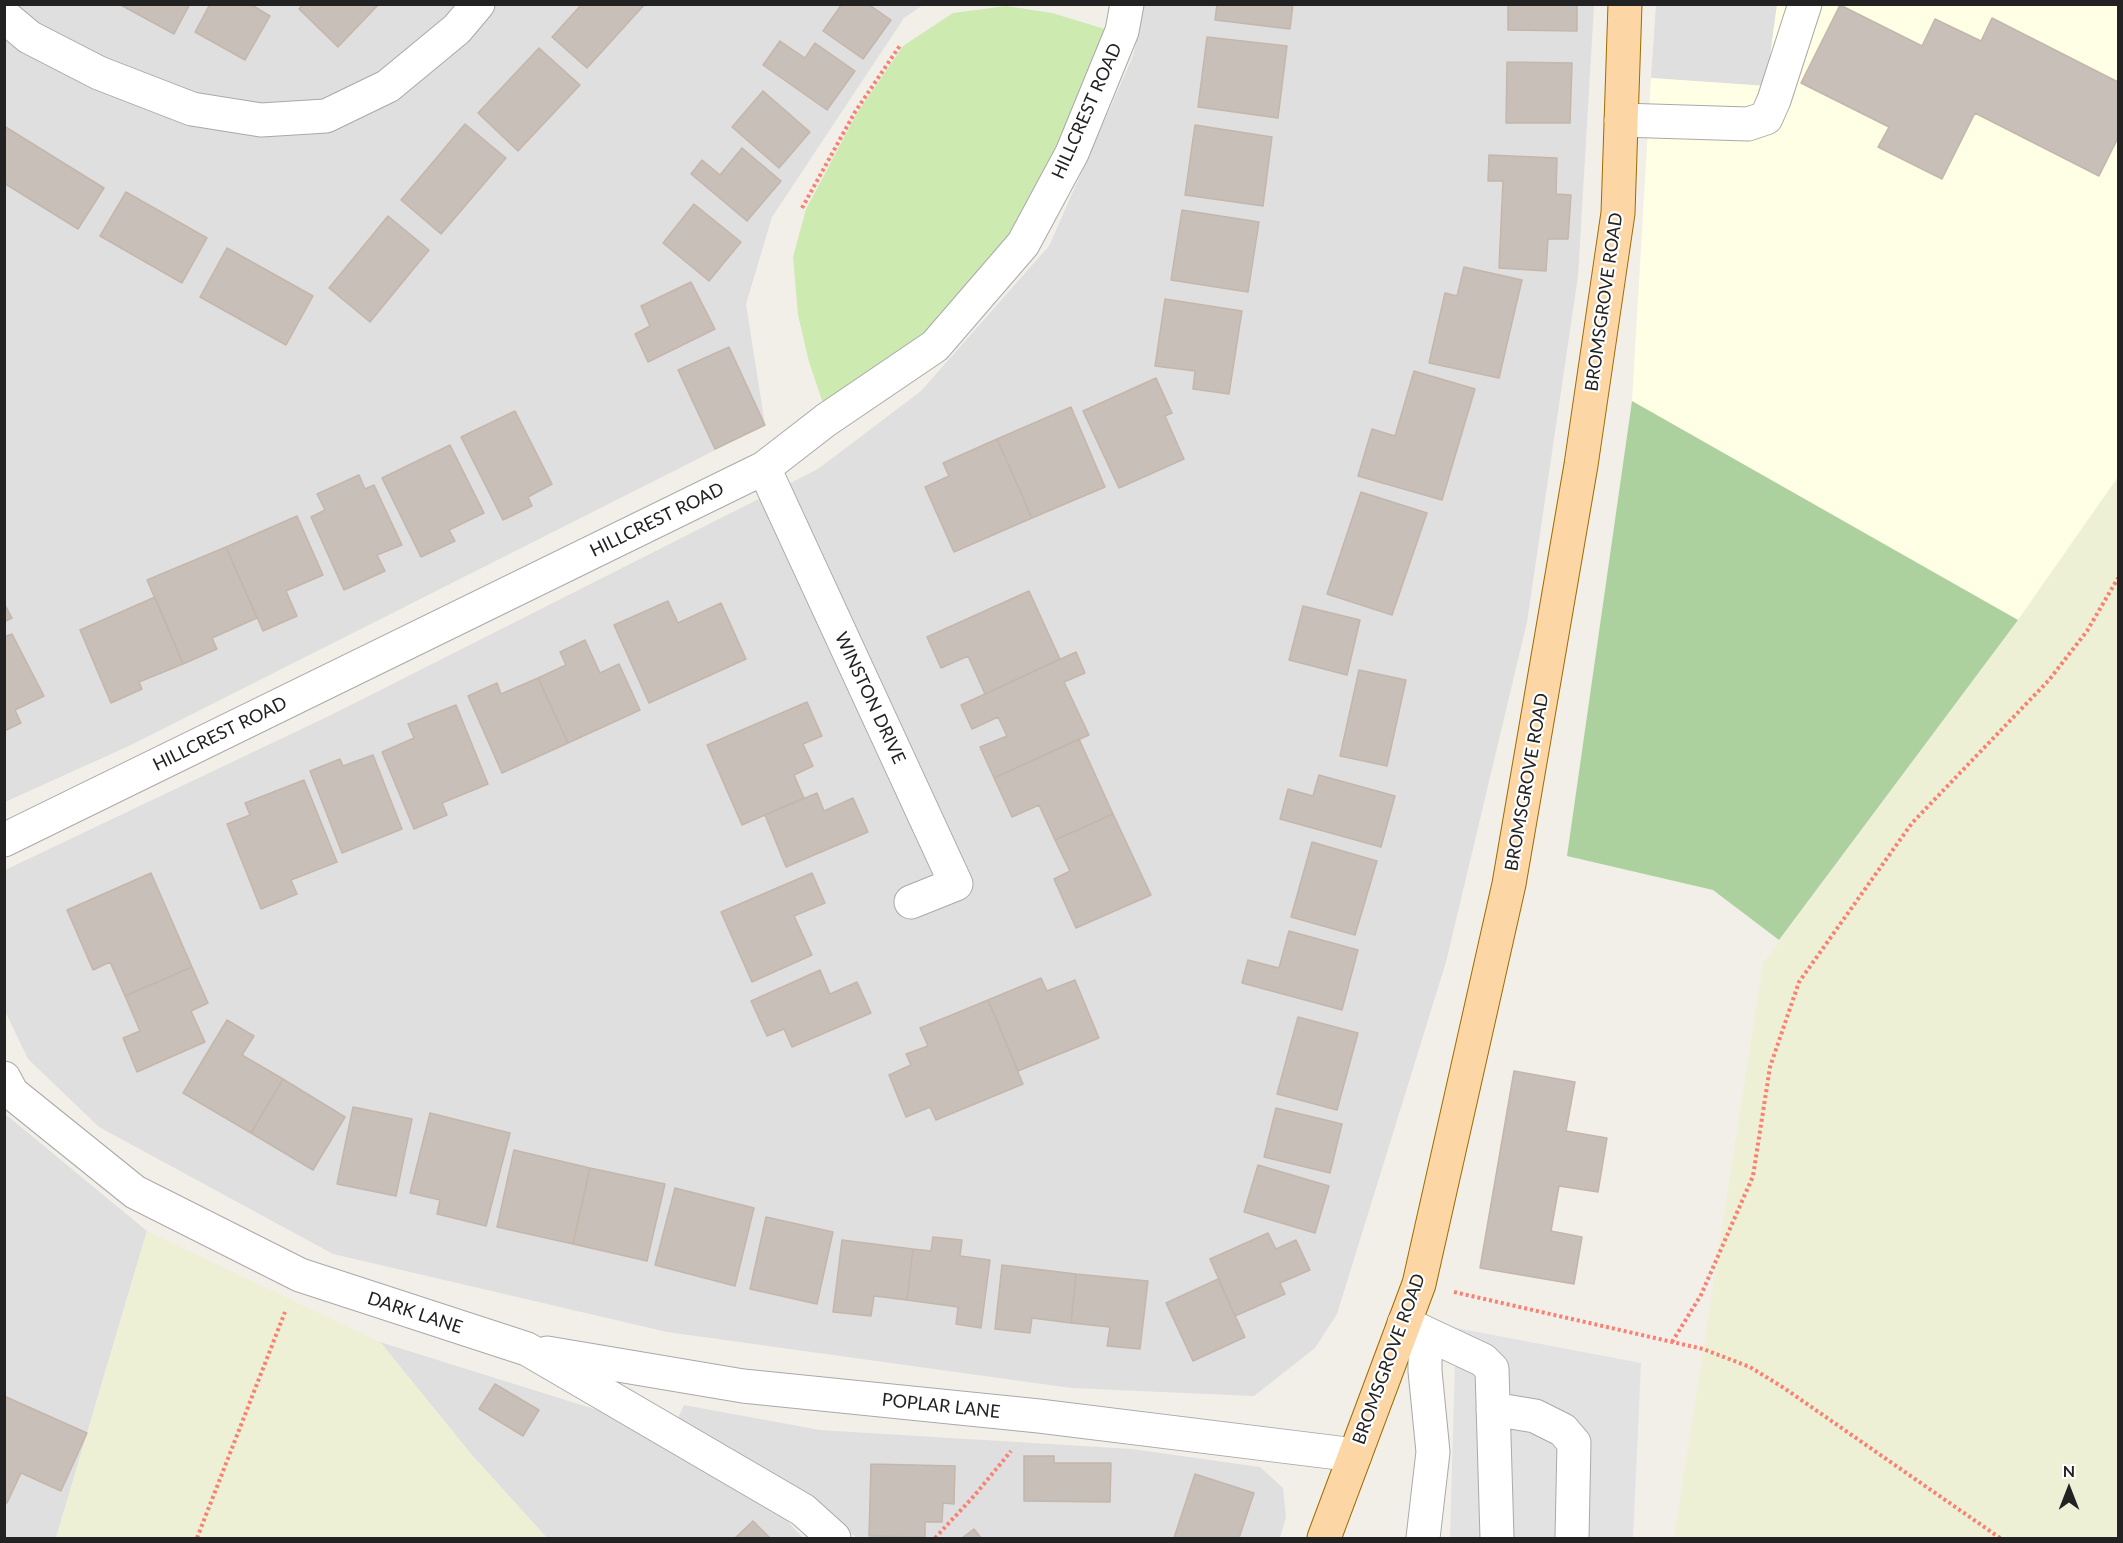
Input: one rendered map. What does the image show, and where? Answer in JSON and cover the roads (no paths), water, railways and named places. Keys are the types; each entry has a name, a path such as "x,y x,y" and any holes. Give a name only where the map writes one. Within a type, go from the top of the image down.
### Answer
{"main road":[{"name":"BROMSGROVE ROAD","path":"1324,1539 1355,1455 1414,1328 1419,1284 1513,861 1591,396 1618,213 1625,4"}],"street":[{"path":"4,16 28,37 99,73 192,109 261,120 326,116 388,86 457,29 478,4"},
{"name":"HILLCREST ROAD","path":"4,840 764,468 826,420 935,345 1023,244 1072,153 1122,31 1127,4"},
{"path":"1621,120 1748,124 1766,118 1805,4"},
{"name":"WINSTON DRIVE","path":"764,468 956,884 911,902"},
{"name":"DARK LANE","path":"4,1078 12,1093 135,1192 300,1275 527,1349 803,1510 834,1539"},
{"path":"1414,1328 1483,1360 1492,1369 1497,1539"},
{"path":"1414,1328 1425,1371 1434,1452 1423,1539"},
{"name":"POPLAR LANE","path":"527,1349 743,1386 1039,1416 1355,1455"},
{"path":"1493,1409 1535,1416 1563,1430 1574,1443 1572,1539"}]}
